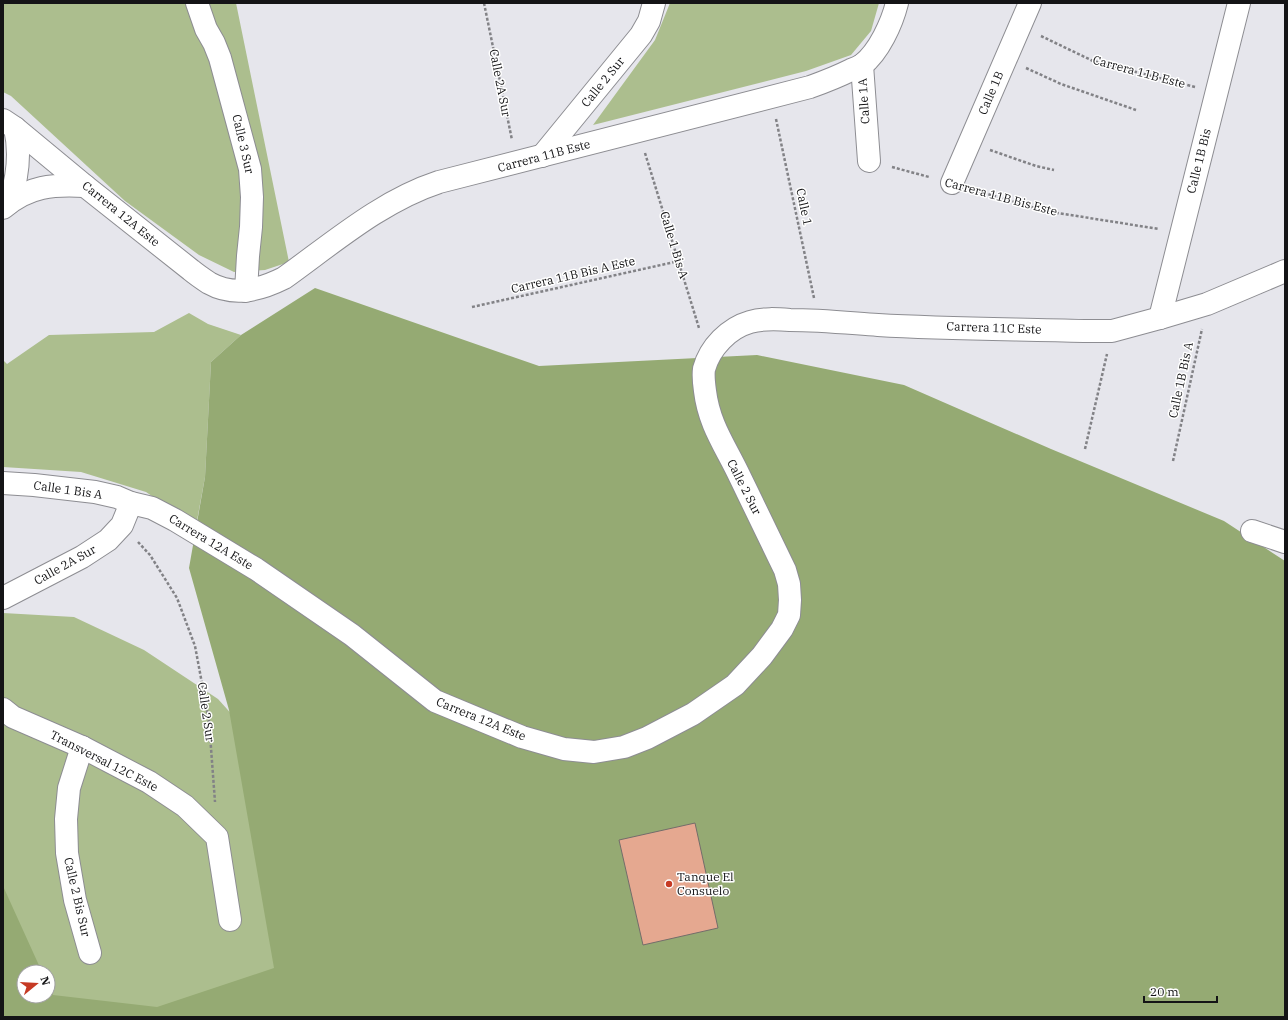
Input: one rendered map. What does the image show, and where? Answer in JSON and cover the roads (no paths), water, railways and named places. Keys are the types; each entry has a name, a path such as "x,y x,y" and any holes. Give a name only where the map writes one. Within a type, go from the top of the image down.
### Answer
{"street":[{"name":"Calle 3 Sur","path":"197,3 206,30 214,43 220,58 250,168 252,198 246,291"},
{"name":"Calle 2 Sur","path":"542,156 641,35 648,21 654,3"},
{"name":"Calle 1A","path":"869,161 862,65 874,52 884,37 897,3"},
{"name":"Calle 1B","path":"952,183 1030,3"},
{"name":"Calle 1B Bis","path":"1160,318 1239,3"},
{"name":"Carrera 11B Este","path":"246,291 266,286 284,278 372,215 420,189 810,87 837,77 862,65"},
{"name":"Carrera 12A Este","path":"9,124 191,270 222,289 246,291"},
{"path":"6,206 15,184 19,153 9,124"},
{"path":"6,206 28,193 45,187 62,185 86,186"},
{"name":"Carrera 11C Este","path":"709,359 716,346 736,327 763,319 819,320 878,325 1084,331 1112,330 1207,304 1285,271"},
{"name":"Calle 2 Sur","path":"709,359 704,369 707,406 726,453 739,474 785,570 789,584 789,615"},
{"name":"Calle 1 Bis A","path":"3,482 95,492 117,497 131,503"},
{"name":"Carrera 12A Este","path":"131,503 152,508 256,569 352,635 435,701 522,737 564,749 594,752 624,747 647,738 693,714 735,685 750,671 771,646 789,615"},
{"name":"Calle 2A Sur","path":"3,598 82,558 108,540 122,525 131,503"},
{"path":"1252,531 1285,542"},
{"name":"Transversal 12C Este","path":"3,709 14,717 82,747 149,782 185,806 217,836 230,920"},
{"name":"Calle 2 Bis Sur","path":"82,747 69,788 66,819 67,853 75,900 90,953"}],"place":[{"name":"Tanque El Consuelo","path":"669,884"}]}
